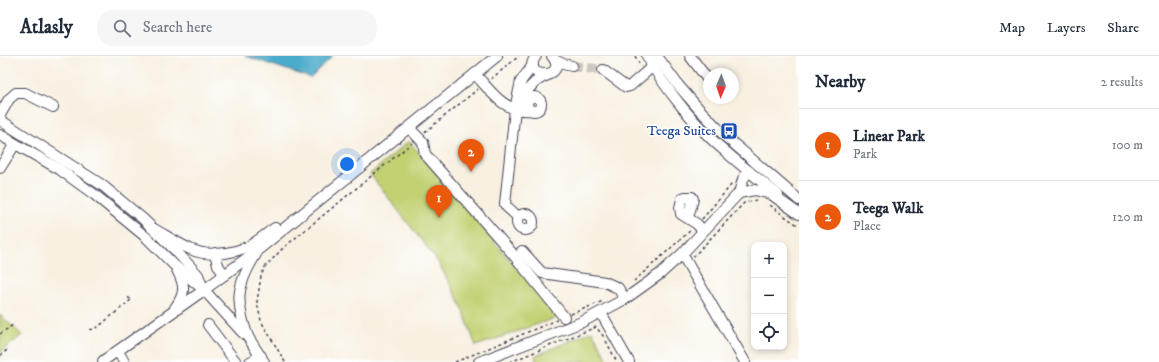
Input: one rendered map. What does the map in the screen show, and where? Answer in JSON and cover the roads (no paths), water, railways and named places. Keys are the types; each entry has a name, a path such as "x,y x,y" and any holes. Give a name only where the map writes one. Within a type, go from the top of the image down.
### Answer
{"street":[{"path":"152,228 190,249 201,253 215,254 247,247 266,235 487,56"},
{"path":"103,361 204,290 259,249 497,56"},
{"path":"647,56 664,83 688,113 713,140 799,214"},
{"path":"658,56 678,85 726,137 799,200"},
{"path":"690,56 703,73"},
{"path":"514,110 531,85 541,77 549,74 556,67 554,58"},
{"path":"554,58 563,64 572,66"},
{"path":"535,60 538,74 549,74"},
{"path":"518,217 505,204 514,110 521,81 535,60"},
{"path":"603,70 626,87 630,86 653,66"},
{"path":"475,74 500,102 514,110 537,111 541,106 539,100 533,98 531,85"},
{"path":"0,114 9,99 16,93 25,93 54,107"},
{"path":"0,120 102,185 176,251 198,275 204,290"},
{"path":"409,128 423,142 425,154 512,254 564,317"},
{"path":"0,135 59,170 95,195 146,237 204,290 248,337"},
{"path":"0,168 15,144"},
{"path":"739,193 743,179 749,171"},
{"path":"479,362 582,322 625,299 660,274 685,259 700,228 739,193 755,190 772,194 799,214"},
{"path":"688,218 700,228"},
{"path":"250,362 262,359 248,337 242,319 239,295 245,272 259,249"},
{"path":"522,251 542,273 605,282 618,288 625,299"},
{"path":"215,254 218,265 224,275"},
{"path":"685,259 745,362"},
{"path":"173,311 181,300 184,292 183,282 174,264"},
{"path":"601,312 629,362"},
{"path":"208,325 236,362"},
{"path":"118,351 124,362"}],"water":[{"path":"245,56 333,56 311,78"}],"tunnel":[{"path":"572,66 603,70"}],"place":[{"name":"Teega Suites","path":"729,131"},
{"name":"Teega Walk","path":"471,172"},
{"name":"Linear Park","path":"439,218"}]}
